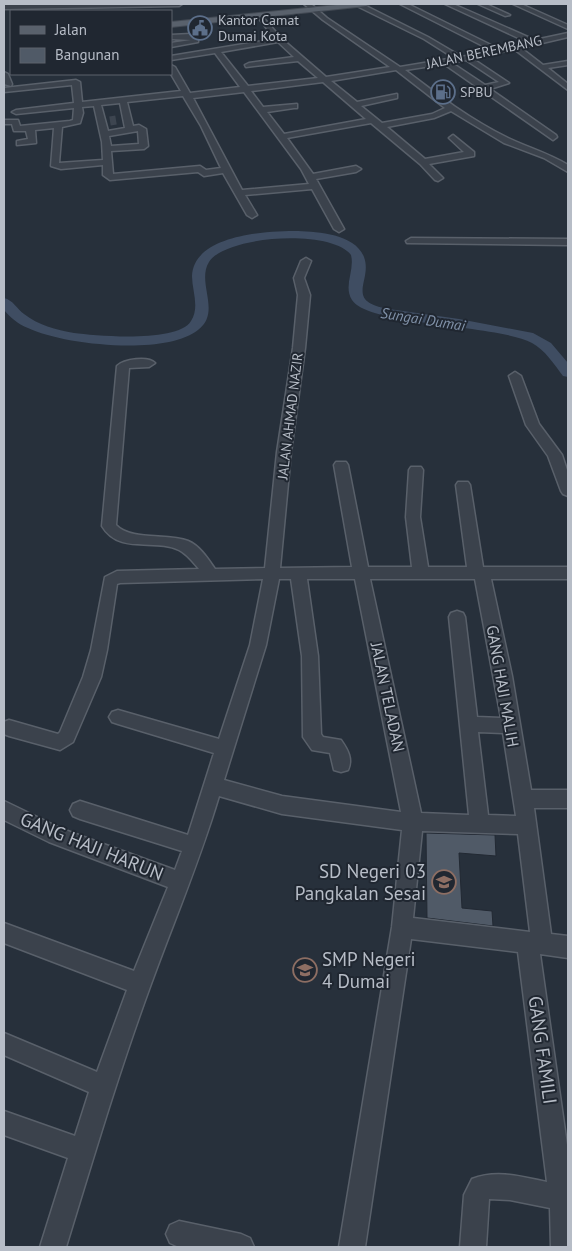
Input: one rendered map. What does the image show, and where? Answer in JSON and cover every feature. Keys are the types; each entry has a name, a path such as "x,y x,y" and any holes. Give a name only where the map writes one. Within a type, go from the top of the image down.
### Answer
{"main road":[{"path":"324,6 336,4"},
{"path":"172,24 310,7 362,4"},
{"path":"172,24 260,16 310,7"}],"street":[{"path":"4,8 16,6 179,4"},
{"path":"362,4 464,58 505,83 484,88"},
{"path":"403,4 498,51"},
{"path":"448,4 534,43"},
{"path":"481,4 507,15"},
{"path":"516,4 568,27"},
{"path":"324,6 325,19"},
{"path":"310,7 398,68 451,108 495,135 547,156 568,169"},
{"path":"260,16 280,40 300,59 423,162 438,178"},
{"name":"JALAN BEREMBANG","path":"16,112 246,89 324,79 464,58 568,35"},
{"path":"172,37 191,36 196,41 172,44"},
{"path":"249,65 252,55 280,40"},
{"path":"225,41 224,43 228,49"},
{"path":"516,47 568,88"},
{"path":"172,58 228,49 252,55 300,59"},
{"path":"217,51 242,76 246,89 310,177 339,229"},
{"path":"445,61 557,136 519,145"},
{"path":"543,67 568,63"},
{"path":"172,69 205,126 226,170 252,215"},
{"path":"4,74 6,87 37,83 76,82 79,113 97,121"},
{"path":"555,77 567,76"},
{"path":"355,105 394,96"},
{"path":"123,100 130,130"},
{"path":"97,103 97,121 104,134 107,149 108,175 112,177 193,169 200,169 204,172 226,170"},
{"path":"261,110 294,106"},
{"path":"281,136 373,121 434,116 451,108"},
{"path":"4,122 15,122 16,129 19,129 128,118"},
{"path":"58,125 54,164 61,166 108,162"},
{"path":"20,143 33,141 30,128"},
{"path":"104,134 142,129 145,145 107,149"},
{"path":"423,162 471,154 453,138"},
{"path":"310,177 356,169"},
{"path":"239,193 315,186"},
{"path":"411,242 568,242"},
{"name":"JALAN AHMAD NAZIR","path":"272,574 284,452 304,299 299,278 306,261"},
{"path":"149,363 124,366 109,526 112,531 122,536 184,546 212,576"},
{"path":"515,376 532,425 555,455 568,491"},
{"name":"JALAN TELADAN","path":"341,465 361,573 413,822 402,926 352,1247"},
{"path":"416,470 413,517 421,574"},
{"name":"GANG HAJI MALIH","path":"463,485 479,573 503,676 523,799 525,825"},
{"path":"9,728 48,740 64,741 92,677 99,650 110,581 113,578 124,576 212,576 298,573 568,572"},
{"path":"298,573 310,656 312,737 318,744 335,746 340,753 341,764"},
{"path":"53,1247 103,1086 140,984 194,846 226,750 258,646 272,574"},
{"path":"457,617 479,822"},
{"path":"118,717 226,750"},
{"path":"469,724 510,726"},
{"path":"214,786 282,805 413,822 479,822 525,825 535,943"},
{"path":"523,799 568,799"},
{"name":"GANG HAJI HARUN","path":"4,810 56,836 180,882"},
{"path":"80,810 194,846"},
{"path":"402,926 568,947"},
{"path":"4,933 140,984"},
{"name":"GANG FAMILI","path":"535,943 562,1197 565,1245"},
{"path":"4,1044 103,1086"},
{"path":"4,1124 83,1151"},
{"path":"473,1247 477,1195 482,1188 489,1186 502,1187 562,1197"},
{"path":"178,1234 241,1247"}],"building":[{"name":"SD Negeri 03 Pangkalan Sesai","path":"426,833 495,835 496,856 459,853 462,908 492,911 493,926 427,918"}],"waterway":[{"name":"Sungai Dumai","path":"4,302 25,322 66,336 118,340 156,339 173,336 186,332 195,326 199,320 202,308 199,275 202,263 209,254 221,247 250,239 291,235 327,238 346,244 357,255 358,266 355,293 358,299 368,307 382,312 459,323 528,336 546,346 568,373"}],"tunnel":[{"path":"110,121 116,120"}],"place":[{"name":"Kantor Camat Dumai Kota","path":"200,28"},
{"name":"SPBU","path":"443,92"},
{"name":"SD Negeri 03 Pangkalan Sesai","path":"444,882"},
{"name":"SMP Negeri 4 Dumai","path":"305,970"}]}
